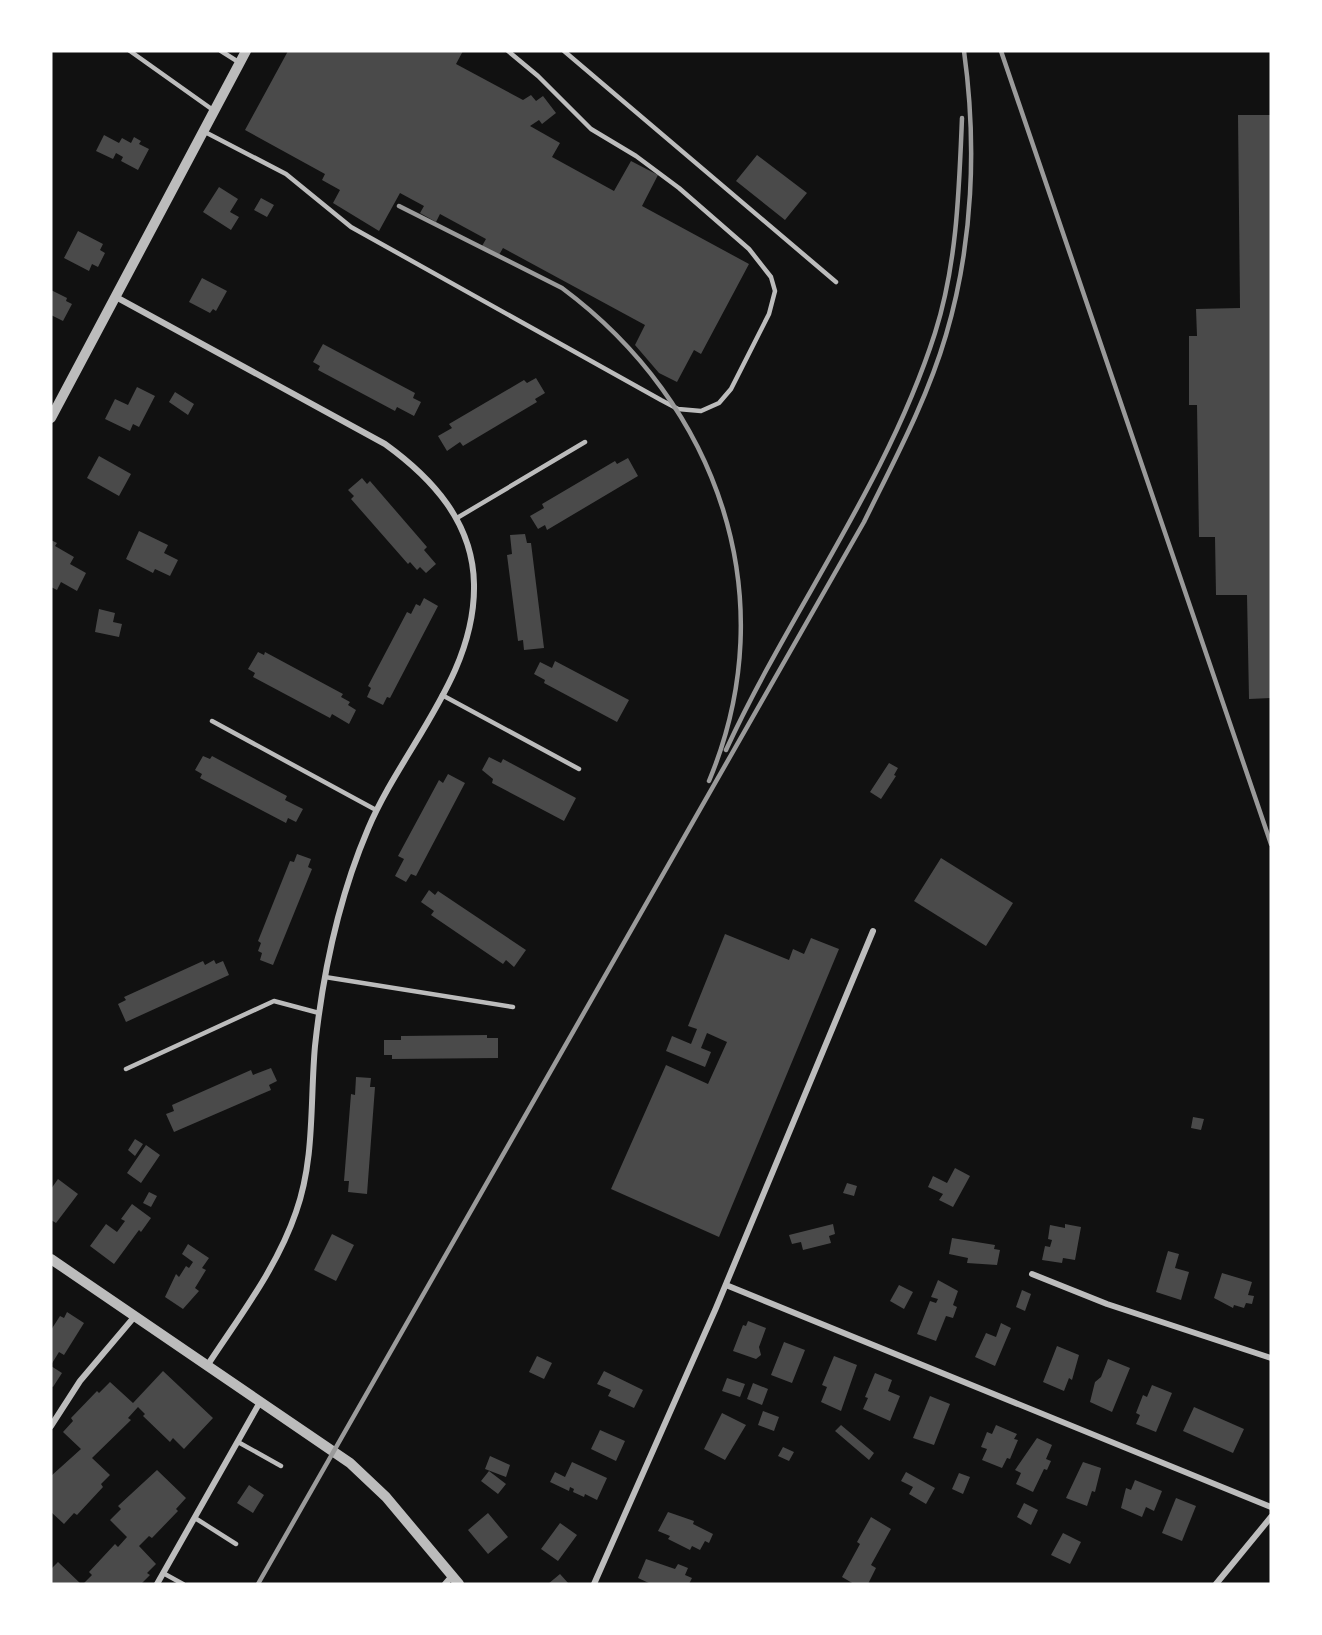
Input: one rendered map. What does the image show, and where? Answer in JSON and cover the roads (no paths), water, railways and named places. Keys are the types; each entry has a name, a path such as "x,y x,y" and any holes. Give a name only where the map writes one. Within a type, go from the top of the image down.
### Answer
{"street":[{"path":"51,418 246,51"},
{"path":"116,297 385,444 413,464 432,483 457,518 472,563 473,605 464,649 442,695 376,810 350,875 326,976 320,1013 311,1134 297,1212 262,1281 207,1366"},
{"path":"594,1584 726,1285 873,931"},
{"path":"51,1259 366,1477 396,1507 452,1581"},
{"path":"1032,1274 1107,1304 1271,1358"},
{"path":"726,1285 1271,1507"},
{"path":"51,1426 80,1381 135,1316"},
{"path":"157,1584 260,1402"},
{"path":"1216,1584 1271,1517"}],"lane":[{"path":"130,51 216,111"},
{"path":"221,51 240,63"},
{"path":"205,132 286,174 351,227 669,405 678,409 701,411 719,403 731,389 769,314 775,291 771,277 749,249 679,188 636,156 591,129 538,76 508,51"},
{"path":"564,51 836,282"},
{"path":"457,518 585,442"},
{"path":"442,695 579,769"},
{"path":"212,721 376,810"},
{"path":"326,976 513,1007"},
{"path":"126,1069 274,1001 320,1013"},
{"path":"238,1442 281,1466"},
{"path":"195,1518 237,1544"},
{"path":"163,1573 183,1584"}],"railway":[{"path":"258,1584 864,522 909,430 946,335 962,265 967,230 971,158 964,51"},
{"path":"1001,51 1271,844"},
{"path":"726,750 779,646 865,494 915,388 935,333 948,281 956,227 962,118"},
{"path":"399,206 562,288 616,335 662,388 697,446 723,509 737,575 740,643 731,712 709,781"}]}
